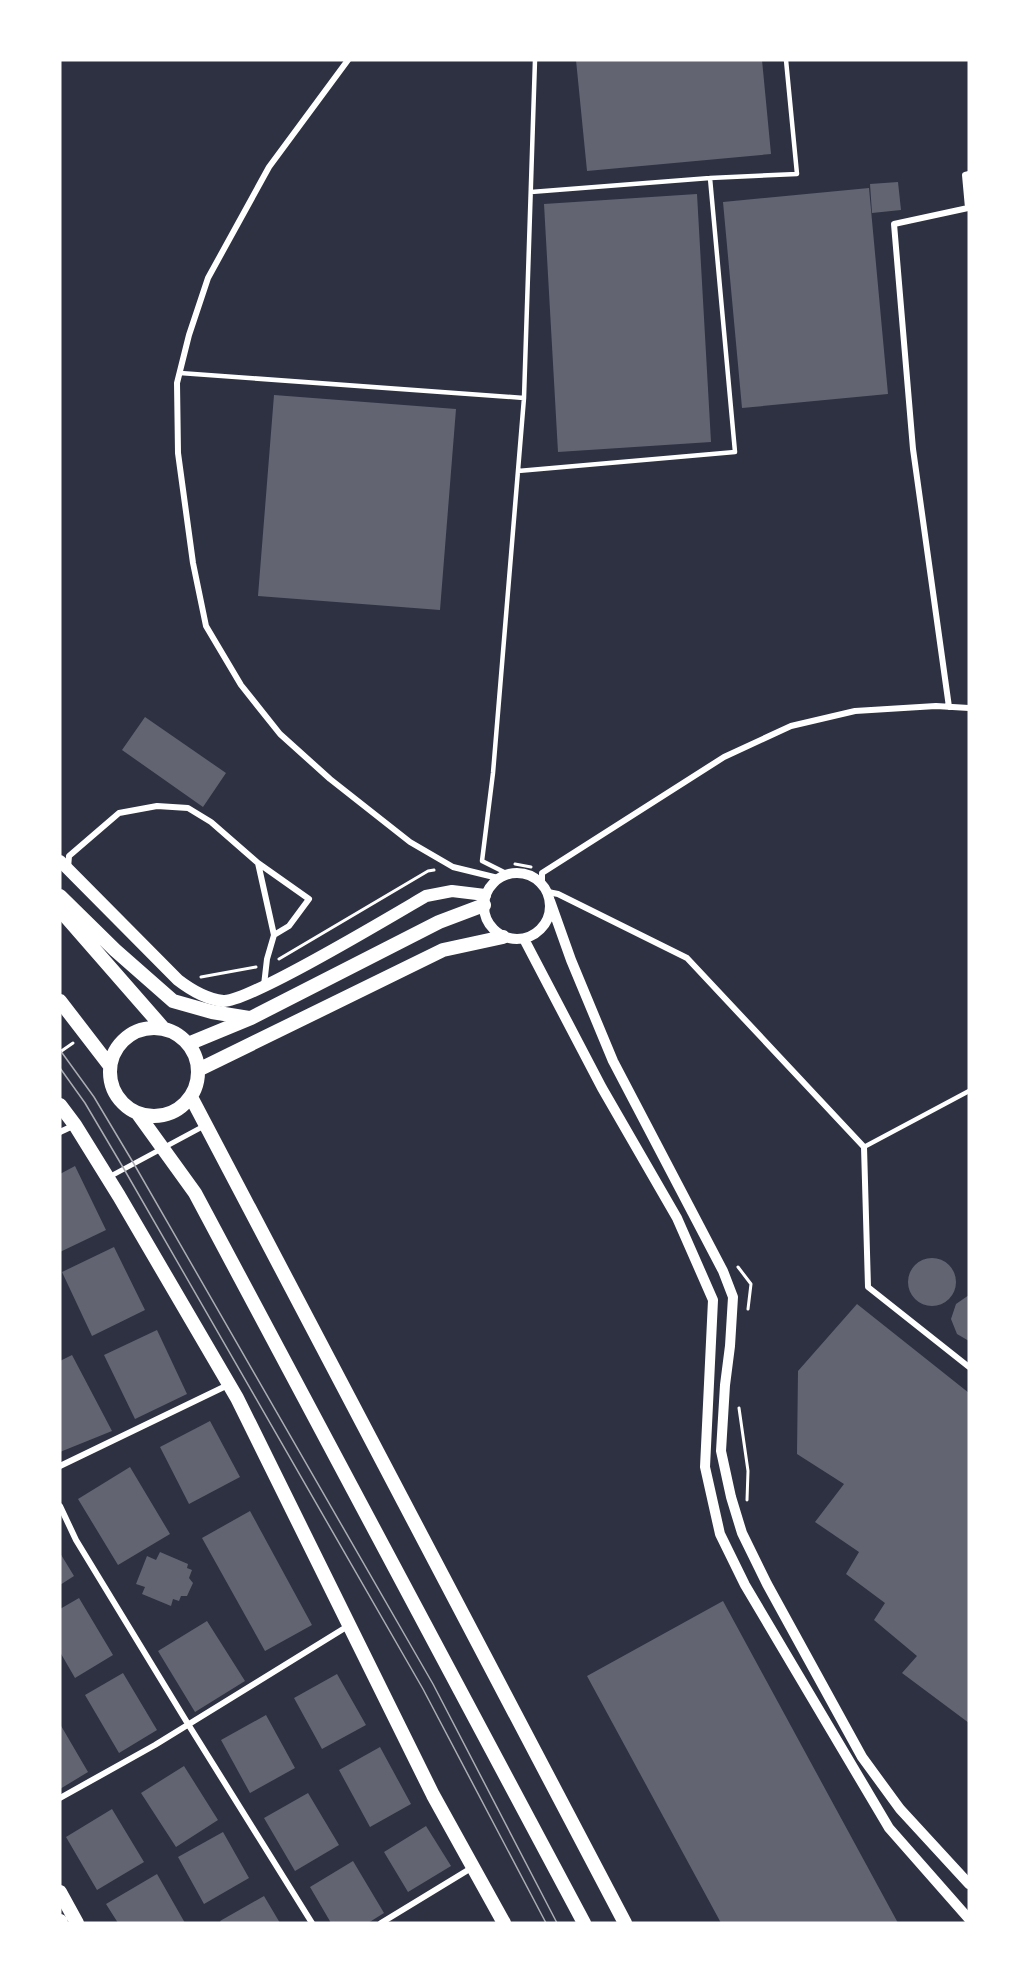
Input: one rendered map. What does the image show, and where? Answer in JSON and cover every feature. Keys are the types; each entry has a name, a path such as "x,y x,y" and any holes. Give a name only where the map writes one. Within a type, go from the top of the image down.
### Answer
{"main road":[{"path":"64,865 178,980 196,993 225,1001 264,987 426,896 452,891 484,900"},
{"path":"60,896 115,950 173,1001 212,1012 251,1018"},
{"path":"188,1044 251,1018 484,900"},
{"path":"60,910 164,1029"},
{"path":"198,1070 443,950 503,937"},
{"path":"60,1001 110,1066"},
{"path":"138,1114 153,1116 167,1114 180,1107 190,1097 196,1084 198,1070 195,1056 188,1044 177,1034 164,1029 150,1028 135,1032 123,1040 110,1066 111,1081 116,1095 138,1114 195,1193 584,1923"},
{"path":"190,1097 625,1923"},
{"path":"60,1105 108,1178 237,1398 433,1795 504,1923"},
{"path":"60,1892 77,1923"}],"street":[{"path":"348,60 269,167 208,278 189,335 177,384 178,453 193,563 206,626 241,685 280,734 330,779 410,842 453,867 503,876 520,872 532,876 558,894 687,958 864,1147 868,1287 969,1367"},
{"path":"950,707 914,449 894,224 968,207 965,175 969,174"},
{"path":"546,887 724,757 791,726 855,711 969,708"},
{"path":"64,865 69,856 119,813 157,806 188,808 211,822 258,863 309,899 289,926 274,935"},
{"path":"258,863 274,935 264,987"},
{"path":"503,876 490,886 484,900 484,915 489,924 503,937 524,939 533,936 547,921 550,912 546,887"},
{"path":"546,887 571,960 613,1061 723,1270 733,1298 721,1451 742,1533 767,1584 861,1757 900,1809 969,1884"},
{"path":"524,939 602,1088 677,1218 713,1300 705,1467 720,1534 745,1585 889,1828 969,1919"},
{"path":"60,1132 75,1125"},
{"path":"108,1178 205,1125"},
{"path":"60,1466 228,1385"},
{"path":"60,1506 76,1540 312,1923"},
{"path":"60,1798 188,1725 350,1626"},
{"path":"381,1923 473,1867"}],"lane":[{"path":"503,876 482,861 493,773 524,398 536,60"},
{"path":"531,192 710,178 797,174 786,60"},
{"path":"518,471 735,452 710,178"},
{"path":"180,373 524,398"},
{"path":"864,1147 969,1091"}],"path":[{"path":"482,861 527,865 546,887"},
{"path":"190,979 267,966 428,871 459,868"},
{"path":"732,1259 751,1284 747,1314"},
{"path":"739,1407 748,1471 747,1503"}],"building":[{"path":"576,60 762,60 771,154 587,171"},
{"path":"898,182 901,210 872,213 870,184"},
{"path":"869,188 888,394 742,408 723,202"},
{"path":"697,194 711,442 558,452 544,204"},
{"path":"274,395 456,409 440,610 258,596"},
{"path":"145,717 226,773 203,807 122,750"},
{"path":"75,1166 106,1230 60,1252 60,1174"},
{"path":"114,1247 145,1310 92,1336 62,1272"},
{"path":"932,1258 949,1265 956,1282 949,1299 932,1306 915,1299 908,1282 915,1265"},
{"path":"969,1295 969,1341 957,1334 951,1319 956,1304"},
{"path":"857,1304 969,1393 969,1723 902,1673 917,1656 874,1620 885,1603 846,1574 859,1552 815,1522 844,1484 797,1454 798,1371"},
{"path":"157,1330 187,1394 135,1419 104,1355"},
{"path":"72,1355 112,1431 60,1452 60,1361"},
{"path":"210,1421 240,1477 189,1504 160,1447"},
{"path":"130,1467 170,1534 118,1565 78,1499"},
{"path":"250,1511 312,1625 265,1651 202,1538"},
{"path":"160,1552 188,1564 187,1568 192,1570 189,1578 193,1583 187,1596 181,1596 179,1601 173,1599 171,1606 142,1594 145,1587 136,1584 147,1556 156,1560"},
{"path":"60,1553 74,1576 60,1585"},
{"path":"79,1598 113,1655 75,1678 60,1652 60,1609"},
{"path":"723,1601 898,1923 721,1923 587,1676"},
{"path":"207,1621 245,1681 195,1712 158,1651"},
{"path":"123,1673 157,1730 119,1753 85,1695"},
{"path":"337,1674 366,1725 322,1749 294,1698"},
{"path":"266,1715 295,1768 250,1793 221,1740"},
{"path":"60,1724 88,1772 60,1789"},
{"path":"380,1747 411,1804 370,1827 339,1770"},
{"path":"184,1766 218,1820 176,1847 141,1793"},
{"path":"308,1793 339,1845 295,1871 264,1818"},
{"path":"112,1809 144,1862 97,1890 66,1837"},
{"path":"426,1826 451,1866 408,1892 384,1852"},
{"path":"223,1832 249,1878 204,1904 178,1857"},
{"path":"353,1861 384,1913 368,1923 331,1923 310,1887"},
{"path":"157,1874 185,1923 118,1923 106,1904"},
{"path":"264,1896 280,1923 221,1923 220,1921"}],"tram line":[{"path":"60,1050 94,1097 134,1164 433,1684 557,1923"},
{"path":"60,1068 85,1103 124,1169 423,1689 546,1923"}]}
